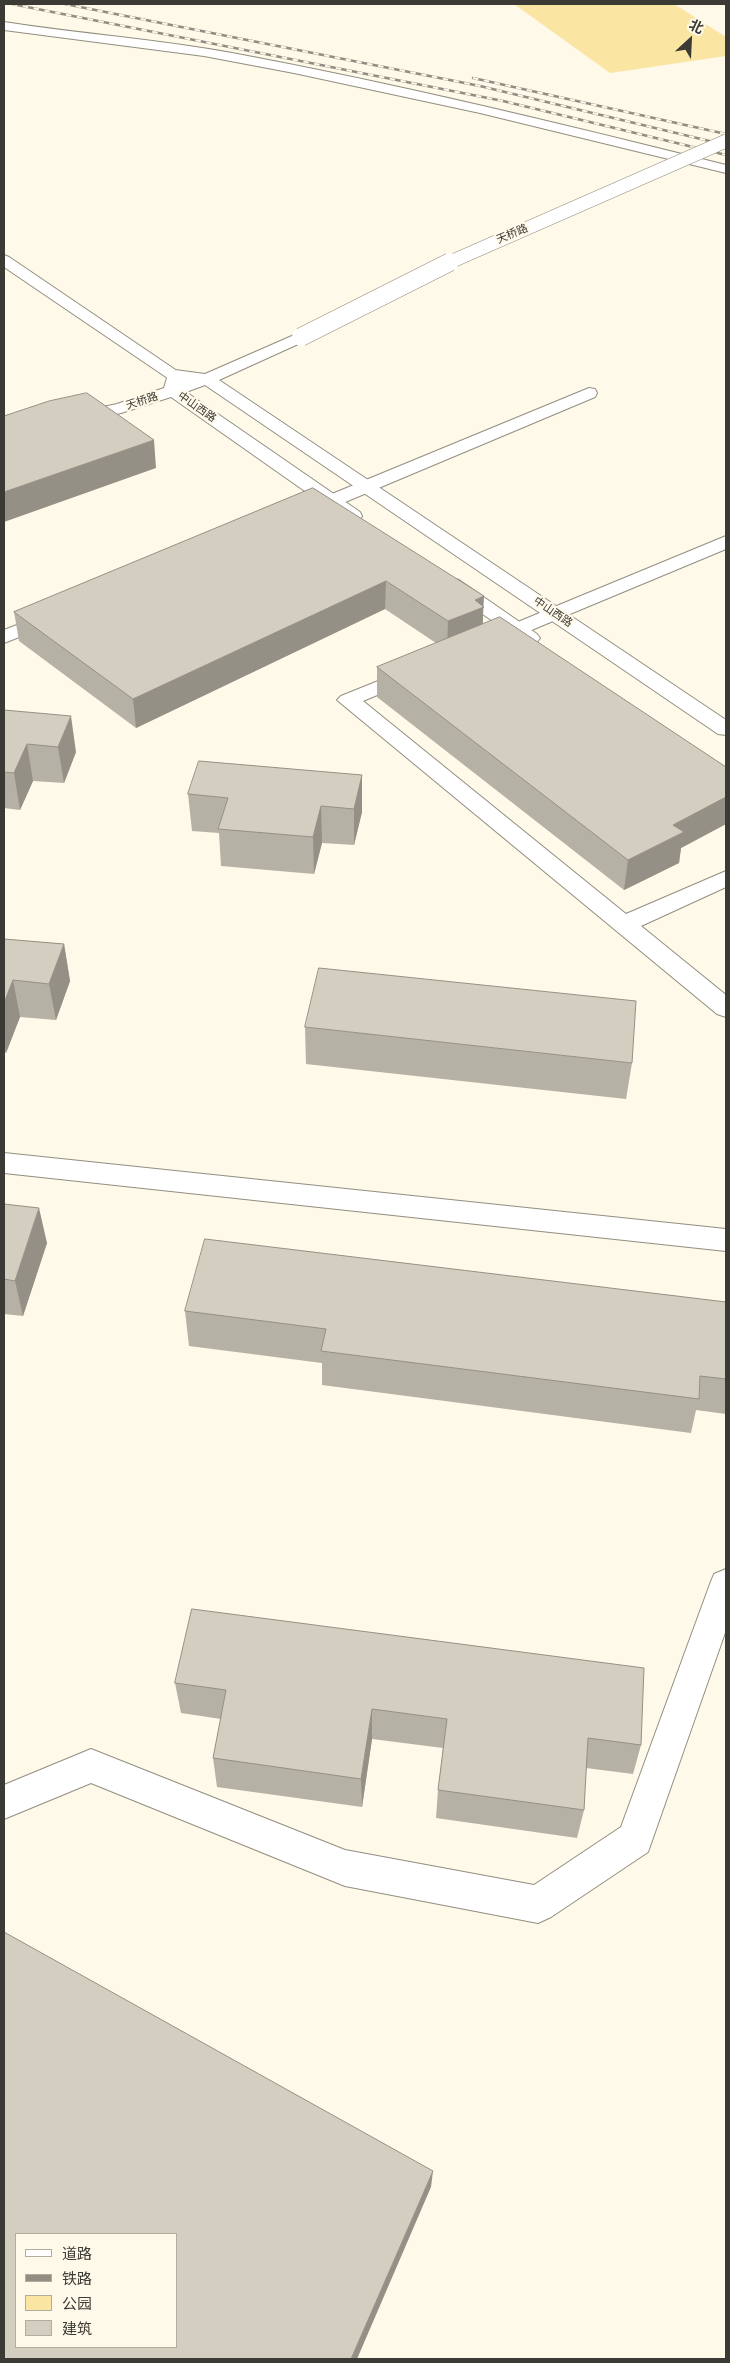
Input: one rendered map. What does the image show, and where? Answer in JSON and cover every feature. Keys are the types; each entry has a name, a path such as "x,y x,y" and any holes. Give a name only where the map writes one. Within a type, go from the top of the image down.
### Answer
{"street":[{"path":"4,26 229,56 290,68 518,117 726,169"},
{"name":"天桥路","path":"206,379 302,337 466,254 726,141"},
{"path":"4,260 174,383"},
{"name":"天桥路","path":"4,433 121,408 174,383 302,337"},
{"name":"中山西路","path":"174,383 206,379 726,729"},
{"name":"天桥路","path":"4,419 174,383"},
{"name":"中山西路","path":"174,383 372,529"},
{"path":"286,520 589,393"},
{"path":"473,648 726,542"},
{"path":"437,574 542,646"},
{"path":"4,637 68,611"},
{"path":"428,667 348,700 726,1008"},
{"path":"625,924 726,878"},
{"path":"4,1163 726,1240"},
{"path":"4,1802 91,1766 345,1868 538,1904 635,1839 726,1584"}],"green space":[{"path":"514,4 674,4 726,37 726,56 610,73"}],"building":[{"path":"87,393 154,440 4,492 4,416 49,401"},
{"path":"313,488 484,596 475,600 484,607 448,621 386,581 133,699 14,612"},
{"path":"500,617 726,767 726,797 673,825 684,832 628,860 377,667"},
{"path":"4,710 71,716 58,747 27,744 14,773 4,772"},
{"path":"199,761 362,775 354,809 321,806 313,837 218,829 228,798 188,794"},
{"path":"4,939 64,944 49,984 13,980 4,1003"},
{"path":"319,968 636,1001 632,1063 305,1027"},
{"path":"4,1204 39,1208 15,1281 4,1279"},
{"path":"205,1239 726,1302 726,1379 700,1376 699,1399 321,1351 326,1329 185,1311"},
{"path":"192,1609 644,1668 641,1745 588,1738 584,1810 438,1790 447,1719 372,1709 361,1779 213,1758 226,1690 175,1683"},
{"path":"4,1932 433,2171 351,2359 4,2359"}],"railway":[{"path":"12,4 503,101 726,155"},
{"path":"65,4 480,86 726,145"},
{"path":"473,78 726,134"}]}
